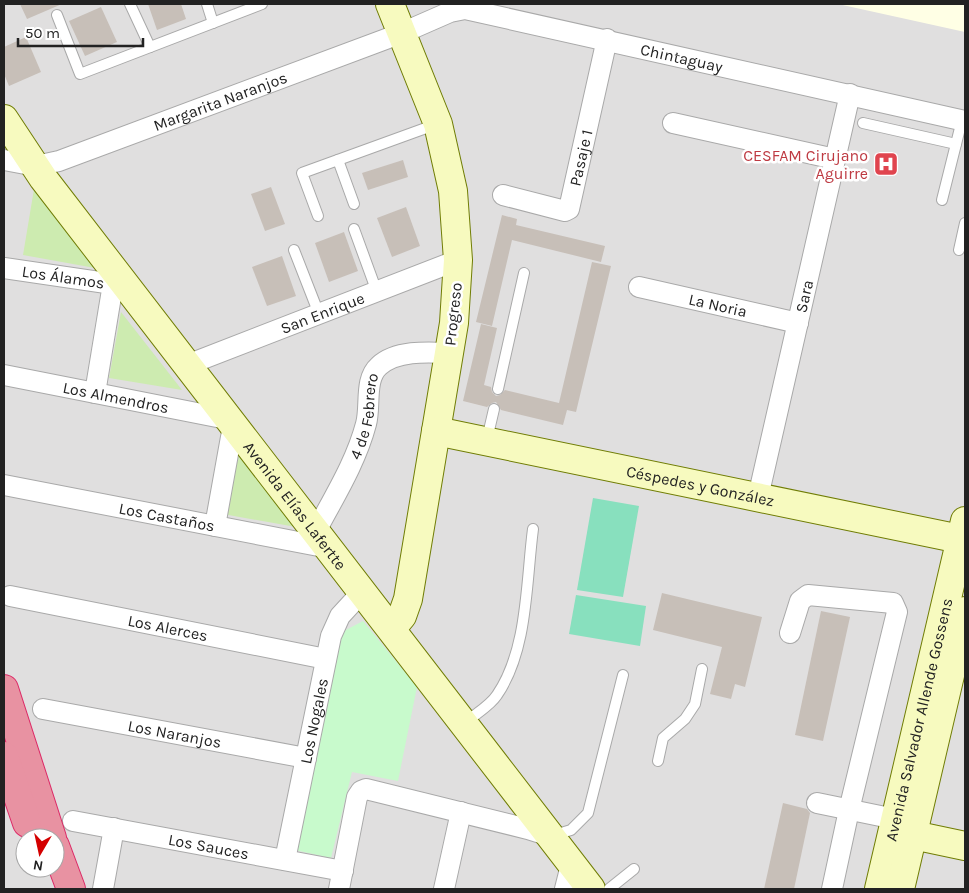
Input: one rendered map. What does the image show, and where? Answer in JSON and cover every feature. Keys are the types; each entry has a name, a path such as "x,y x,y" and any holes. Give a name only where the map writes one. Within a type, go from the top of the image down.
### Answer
{"highway":[{"path":"4,689 49,828"},
{"path":"4,756 29,828"},
{"path":"65,873 71,889"}],"street":[{"name":"Progreso","path":"390,4 438,124 453,191 458,260 455,315 408,598 402,616 392,628"},
{"name":"Chintaguay","path":"402,33 450,12 474,9 964,120"},
{"name":"Margarita Naranjos","path":"36,166 59,161 402,33"},
{"name":"Pasaje 1","path":"503,195 565,211 568,209 607,39"},
{"name":"Sara","path":"758,497 850,94"},
{"name":"Avenida Elías Lafertte","path":"4,119 117,281 187,365 392,628 550,836 568,877 590,889"},
{"path":"673,123 835,159"},
{"path":"4,160 36,166"},
{"name":"San Enrique","path":"187,365 458,260"},
{"name":"Los Álamos","path":"4,268 117,281"},
{"path":"95,393 117,281"},
{"name":"La Noria","path":"639,287 798,323"},
{"name":"4 de Febrero","path":"323,540 349,468 363,436 369,412 370,382 374,370 383,363 406,355 449,354"},
{"name":"Los Almendros","path":"4,376 230,422"},
{"path":"215,526 230,422"},
{"name":"Céspedes y González","path":"436,431 758,497 964,534"},
{"name":"Los Castaños","path":"4,485 215,526 323,540"},
{"name":"Avenida Salvador Allende Gossens","path":"900,889 904,827 964,534"},
{"name":"Los Nogales","path":"285,860 326,659 338,621 347,606 363,591"},
{"path":"790,633 800,601 808,595 893,603 897,612 832,889"},
{"name":"Los Alerces","path":"10,596 326,659"},
{"name":"Avenida Salvador Allende Gossens","path":"879,889 904,827 965,611"},
{"name":"Los Naranjos","path":"43,709 306,758"},
{"path":"341,880 356,797 361,791 371,789 550,836"},
{"path":"817,803 849,810 965,846"},
{"path":"444,889 461,812"},
{"name":"Los Sauces","path":"73,820 285,860 341,880"},
{"path":"103,889 114,828"}],"lane":[{"path":"130,4 150,47"},
{"path":"207,4 214,22"},
{"path":"57,15 80,74 262,4"},
{"path":"942,200 964,120"},
{"path":"863,123 956,144"},
{"path":"318,216 302,173 438,124"},
{"path":"338,160 354,204"},
{"path":"959,250 965,223"},
{"path":"354,229 377,292"},
{"path":"294,250 319,314"},
{"path":"498,388 524,273"},
{"path":"487,442 494,409"},
{"path":"464,724 496,697 512,668 519,646 533,529"},
{"path":"658,760 662,738 685,718 695,704 702,670"},
{"path":"550,836 571,830 588,813 623,675"},
{"path":"609,889 634,869"}],"shaded area":[{"path":"4,4 965,4 965,889 4,889"},
{"path":"838,4 965,4 965,32"}],"green space":[{"path":"34,189 95,268 23,255"},
{"path":"121,312 182,390 109,378"},
{"path":"234,448 296,527 223,514"},
{"path":"593,498 639,506 623,597 577,590"},
{"path":"576,595 646,606 640,646 569,634"},
{"path":"363,621 417,687 398,781 352,772 331,858 295,850 342,632"}],"building":[{"path":"20,4 62,4 27,19"},
{"path":"148,4 181,4 186,19 157,30"},
{"path":"101,7 117,42 85,56 69,21"},
{"path":"26,37 41,72 9,86 4,74 4,47"},
{"path":"403,160 408,177 368,190 362,173"},
{"path":"271,187 285,224 265,231 251,194"},
{"path":"406,207 420,246 392,257 377,218"},
{"path":"502,215 517,219 516,225 605,246 601,262 512,240 492,326 476,322"},
{"path":"344,232 358,271 329,282 315,243"},
{"path":"282,256 296,296 267,306 252,267"},
{"path":"592,262 611,266 576,412 567,410 563,425 501,410 496,402 487,407 463,401 481,324 497,328 484,385 491,387 492,392 496,396 505,390 559,403"},
{"path":"662,593 762,617 745,687 735,684 731,699 710,694 722,647 653,630"},
{"path":"821,611 850,617 823,741 795,735"},
{"path":"783,803 807,809 810,813 794,889 764,889"}],"place":[{"name":"CESFAM Cirujano Aguirre","path":"886,164"}]}
